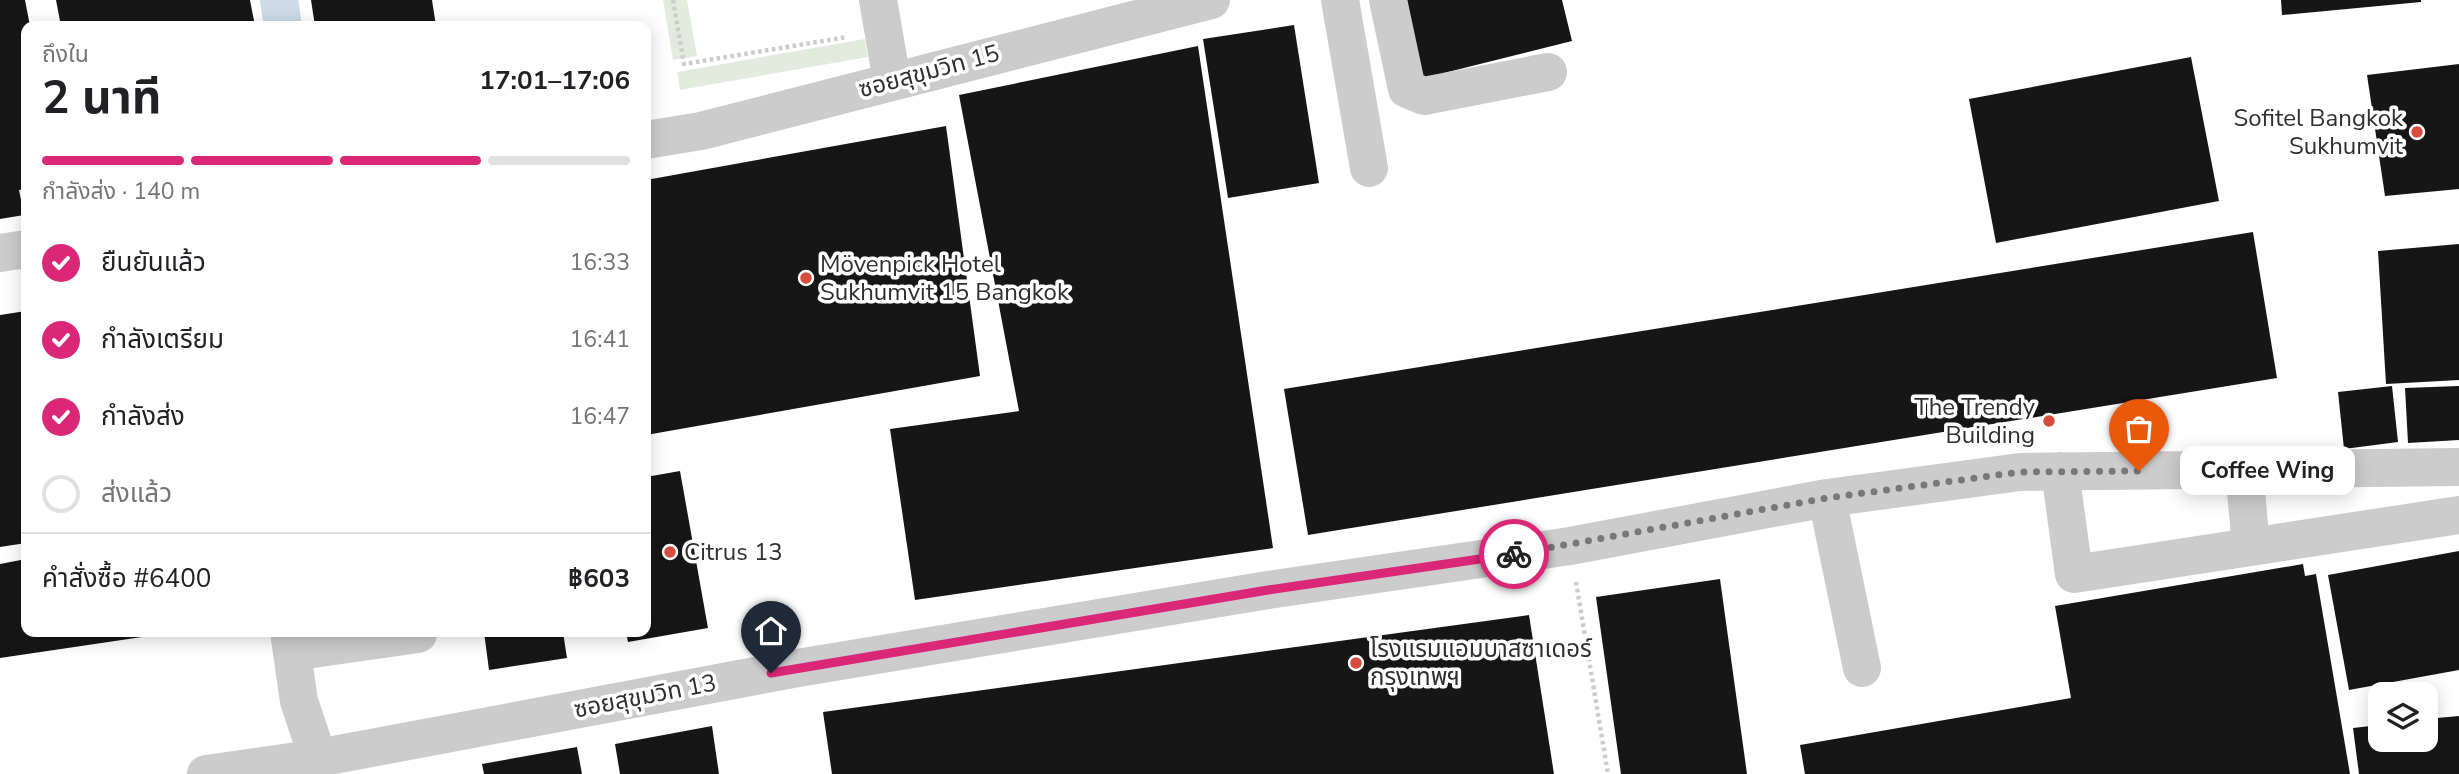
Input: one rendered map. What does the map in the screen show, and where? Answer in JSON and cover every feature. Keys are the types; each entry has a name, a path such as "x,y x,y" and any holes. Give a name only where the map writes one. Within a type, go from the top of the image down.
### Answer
{"street":[{"path":"878,0 890,67"},
{"name":"ซอยสุขุมวิท 15","path":"651,139 701,131 890,67 1211,0"},
{"path":"1340,0 1369,168"},
{"path":"1388,0 1407,89 1424,96 1548,72"},
{"path":"0,253 21,250"},
{"name":"ซอยสุขุมวิท 13","path":"206,774 318,758 798,668 1268,590 1570,546 1827,498 2020,472 2459,467"},
{"path":"2244,470 2251,545"},
{"path":"2060,471 2074,574 2459,515"},
{"path":"1827,498 1862,668"},
{"path":"318,758 299,701 290,642 370,637"}],"path":[{"path":"673,0 684,64 869,33 872,56 890,67"},
{"path":"1570,546 1608,774"}],"shaded area":[{"path":"663,0 687,0 697,56 673,60"},
{"path":"865,39 868,57 680,90 677,72"}],"building":[{"path":"0,0 25,0 29,21 21,21 21,216 0,219"},
{"path":"56,0 250,0 254,21 60,21"},
{"path":"311,0 432,0 435,21 314,21"},
{"path":"1397,0 1562,0 1572,41 1416,80"},
{"path":"2281,0 2421,0 2421,2 2282,15"},
{"path":"1294,25 1319,183 1228,198 1203,39"},
{"path":"1198,46 1273,548 915,600 890,429 1019,411 959,95"},
{"path":"2191,57 2219,201 1996,243 1969,99"},
{"name":"Sofitel Bangkok Sukhumvit","path":"2459,64 2459,189 2385,196 2367,75"},
{"name":"Mövenpick Hotel Sukhumvit 15 Bangkok","path":"946,126 980,376 651,434 651,179"},
{"path":"2253,232 2277,378 1308,535 1284,389"},
{"path":"2459,244 2459,380 2386,384 2378,251"},
{"path":"21,312 21,544 0,547 0,315"},
{"path":"2392,386 2398,442 2344,449 2338,392"},
{"path":"2459,386 2459,440 2408,443 2405,388"},
{"name":"Citrus 13","path":"680,471 708,628 628,642 627,637 651,637 651,476"},
{"path":"2459,551 2459,670 2393,682 2368,682 2368,687 2349,690 2328,575"},
{"path":"21,560 21,637 142,637 0,658 0,564"},
{"path":"2303,564 2305,576 2316,574 2350,774 1805,774 1800,745 2071,698 2055,606"},
{"path":"1720,579 1747,774 1621,774 1596,597"},
{"name":"โรงแรมแอมบาสซาเดอร์ กรุงเทพฯ","path":"1529,615 1554,774 832,774 823,712"},
{"path":"485,637 564,637 567,658 489,670"},
{"path":"2459,716 2459,774 2359,774 2353,728 2368,726 2368,752 2438,752 2438,718"},
{"path":"712,726 719,774 620,774 615,744"},
{"path":"577,747 582,774 484,774 482,764"}],"waterway":[{"path":"279,0 282,21"}],"way so far":[{"path":"1514,554 1827,498 2020,472 2139,471"}],"place":[{"name":"Sofitel Bangkok Sukhumvit","path":"2417,132"},
{"name":"Mövenpick Hotel Sukhumvit 15 Bangkok","path":"806,278"},
{"name":"The Trendy Building","path":"2049,421"},
{"name":"Coffee Wing","path":"2139,471"},
{"name":"Citrus 13","path":"670,552"},
{"name":"โรงแรมแอมบาสซาเดอร์ กรุงเทพฯ","path":"1356,663"}],"route":[{"path":"771,673 1268,590 1514,554"}]}
